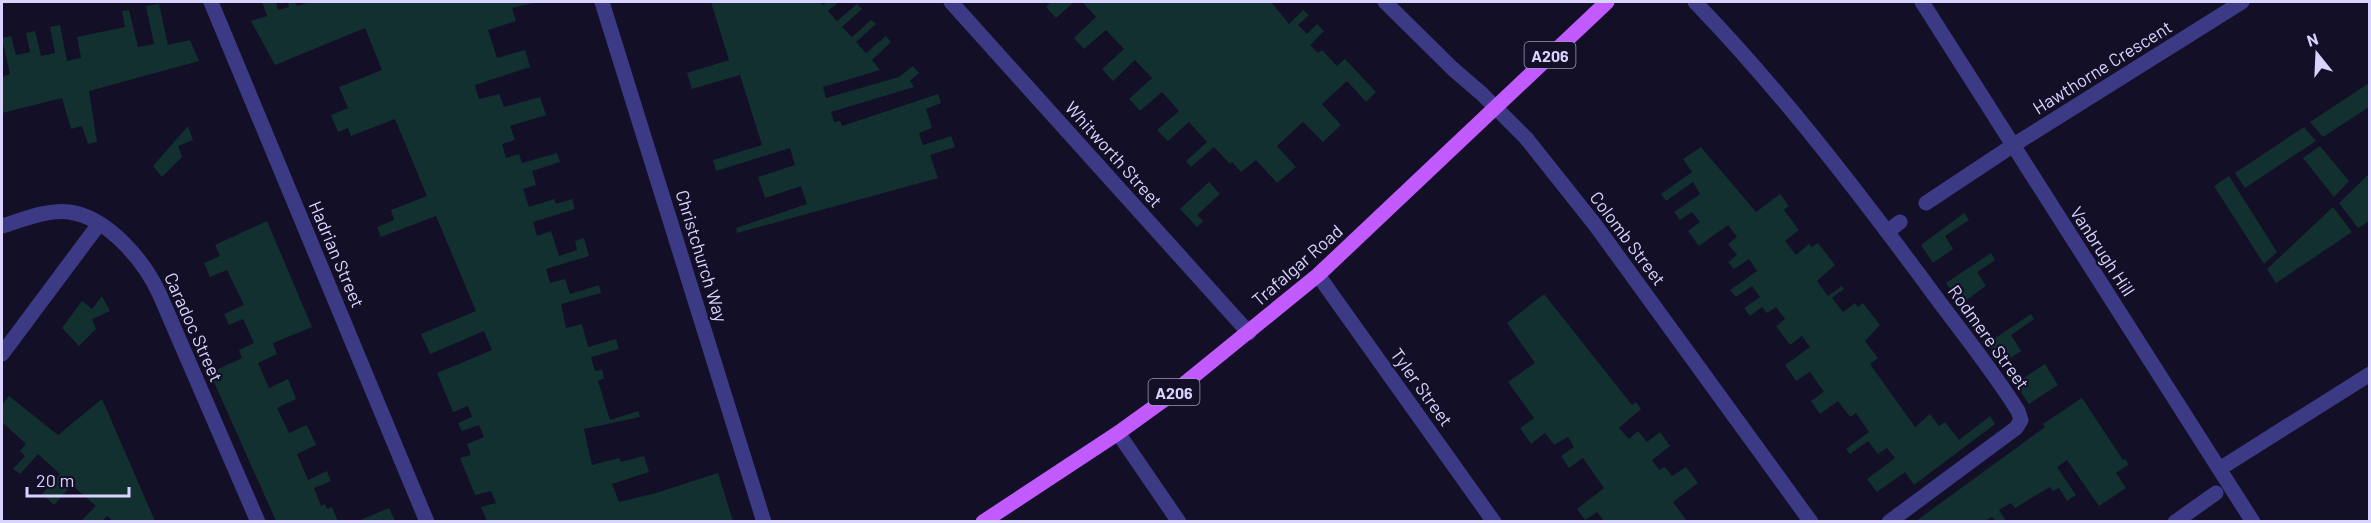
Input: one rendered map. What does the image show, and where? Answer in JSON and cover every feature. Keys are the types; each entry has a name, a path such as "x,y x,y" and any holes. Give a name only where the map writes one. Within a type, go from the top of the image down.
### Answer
{"main road":[{"name":"Trafalgar Road","path":"983,522 1118,433 1249,333 1318,275 1607,2"}],"street":[{"name":"Hadrian Street","path":"211,2 427,522"},
{"name":"Christchurch Way","path":"602,2 764,522"},
{"name":"Whitworth Street","path":"951,2 1249,333"},
{"name":"Colomb Street","path":"1385,2 1520,131 1596,226 1811,522"},
{"name":"Rodmere Street","path":"1695,2 1769,82 1894,227 2013,403 2020,420 2016,428 1889,522"},
{"name":"Vanbrugh Hill","path":"1922,2 2012,146 2221,468 2253,522"},
{"name":"Hawthorne Crescent","path":"2012,146 2242,2"},
{"path":"1926,203 2012,146"},
{"name":"Caradoc Street","path":"2,226 53,213 69,212 99,224 128,247 153,279 258,522"},
{"path":"2,354 99,224"},
{"name":"Tyler Street","path":"1318,275 1494,522"},
{"path":"2221,468 2370,374"},
{"path":"1118,433 1179,522"},
{"path":"2175,522 2216,493"}],"green space":[{"path":"262,2 276,2 278,10 289,7 288,2 295,2 297,6 310,2 537,2 512,8 516,21 488,30 497,58 525,50 530,67 475,85 479,99 499,94 504,107 540,97 546,115 510,126 515,140 502,144 506,158 519,154 522,163 557,153 560,162 532,171 536,185 523,189 529,207 554,199 556,204 572,199 575,209 533,222 537,236 551,231 559,256 577,250 575,241 584,238 589,256 546,269 550,283 565,279 570,294 599,285 601,293 561,304 566,328 582,324 588,347 616,339 619,349 591,357 595,371 602,370 604,378 598,381 610,420 638,411 640,417 584,429 592,465 619,458 621,462 644,456 649,472 612,484 619,502 718,473 733,521 487,521 481,507 496,503 491,491 475,495 460,458 471,455 467,444 484,437 479,425 462,431 458,423 472,417 468,406 453,412 437,373 492,350 484,331 430,354 421,334 476,311 436,216 381,237 377,227 394,220 391,210 427,196 395,119 351,136 348,128 338,132 331,115 348,108 339,87 382,70 365,28 275,65 251,21 267,16"},
{"path":"711,2 819,2 823,5 827,2 839,2 828,11 837,21 857,4 862,9 842,27 852,37 871,20 876,24 856,42 866,53 886,36 891,42 872,60 880,70 823,87 826,98 899,77 913,66 919,73 910,81 914,87 831,112 834,122 840,121 842,126 938,94 941,103 926,109 932,128 919,133 923,145 951,136 955,147 930,155 938,178 737,233 736,228 807,204 801,186 765,198 758,177 795,165 790,148 716,171 713,160 762,145 740,75 692,89 687,73 729,60"},
{"path":"1051,2 1074,2 1056,18 1046,7"},
{"path":"1082,2 1271,2 1289,24 1303,10 1309,15 1298,25 1307,34 1317,24 1324,31 1310,45 1318,53 1322,50 1337,66 1345,59 1376,92 1366,102 1347,81 1322,104 1341,125 1323,142 1303,122 1277,146 1296,167 1277,183 1256,160 1241,172 1214,147 1191,167 1186,161 1207,142 1189,122 1168,141 1157,130 1179,111 1162,92 1140,111 1129,99 1152,78 1135,60 1113,81 1102,69 1124,49 1106,30 1084,49 1074,38 1096,17"},
{"path":"159,4 168,45 190,40 199,61 89,91 97,142 88,144 82,126 71,129 62,98 2,113 2,77 10,74 2,38 11,36 16,55 30,52 26,33 35,31 41,56 55,53 50,27 60,25 67,61 81,58 77,37 125,27 122,11 129,10 138,47 154,44 146,6"},
{"path":"2369,83 2369,107 2323,137 2310,122"},
{"path":"188,126 193,140 178,146 182,157 162,177 153,166"},
{"path":"2304,127 2316,141 2245,188 2235,173"},
{"path":"2320,146 2349,181 2334,197 2303,158"},
{"path":"1701,147 1756,212 1780,194 1789,206 1784,210 1799,230 1785,241 1796,255 1809,244 1812,247 1818,243 1835,265 1817,281 1828,296 1842,286 1844,289 1832,298 1843,312 1855,303 1858,307 1863,303 1880,325 1865,341 1878,358 1870,364 1915,427 1930,414 1939,426 1945,422 1959,440 1990,416 1995,424 1914,485 1905,472 1877,492 1867,479 1895,458 1887,448 1878,454 1868,441 1850,454 1846,449 1869,432 1856,413 1850,417 1838,401 1820,414 1811,401 1824,392 1810,372 1796,381 1785,365 1810,347 1802,336 1790,345 1776,326 1785,319 1776,307 1767,313 1762,307 1750,316 1744,308 1760,297 1752,286 1736,297 1730,290 1757,271 1749,259 1734,269 1728,262 1737,255 1728,244 1737,237 1728,225 1699,246 1688,231 1700,222 1692,212 1680,220 1674,212 1700,194 1693,182 1666,201 1661,194 1692,172 1683,159"},
{"path":"2369,174 2369,221 2358,228 2339,203"},
{"path":"2229,176 2277,252 2264,264 2214,186"},
{"path":"1209,182 1220,194 1197,215 1203,221 1197,227 1180,209"},
{"path":"2333,207 2352,232 2276,283 2267,269"},
{"path":"1964,213 1969,220 1945,236 1953,249 1933,263 1921,245"},
{"path":"267,221 312,327 273,343 277,354 258,363 269,388 288,379 296,399 277,408 289,433 307,425 316,445 297,454 308,480 327,471 331,481 314,488 321,506 325,504 327,509 332,507 338,521 276,521 210,373 242,358 239,350 254,343 243,319 229,325 224,314 244,305 227,270 210,277 204,263 220,256 215,245"},
{"path":"1991,253 1995,260 1977,272 1986,286 1961,304 1946,283"},
{"path":"1544,294 1632,405 1636,402 1641,409 1619,428 1629,439 1638,431 1647,442 1660,432 1670,446 1652,460 1659,470 1665,467 1672,476 1686,467 1698,483 1673,502 1687,521 1604,521 1597,512 1585,520 1577,509 1604,488 1583,458 1569,468 1561,456 1574,447 1568,437 1554,445 1545,433 1531,444 1520,428 1534,418 1508,382 1535,363 1507,323"},
{"path":"102,296 110,311 92,319 96,329 79,346 62,328 82,301 92,309"},
{"path":"2031,314 2034,319 2011,335 2021,351 2002,363 1988,343"},
{"path":"2045,364 2058,385 2029,404 2015,384"},
{"path":"9,396 58,435 102,399 155,521 113,521 107,516 102,521 81,521 96,506 72,485 54,505 42,494 60,474 38,454 20,474 13,469 25,456 20,451 26,444 2,424 2,405"},
{"path":"2082,398 2123,460 2125,459 2129,464 2116,473 2126,488 2099,506 2067,460 2057,467 2076,495 2067,501 2059,488 2053,491 2050,487 2015,508 2011,503 1999,510 2006,521 1996,521 1992,517 1985,521 1916,521 2045,427 2043,424"},
{"path":"389,508 395,521 358,521"}]}
